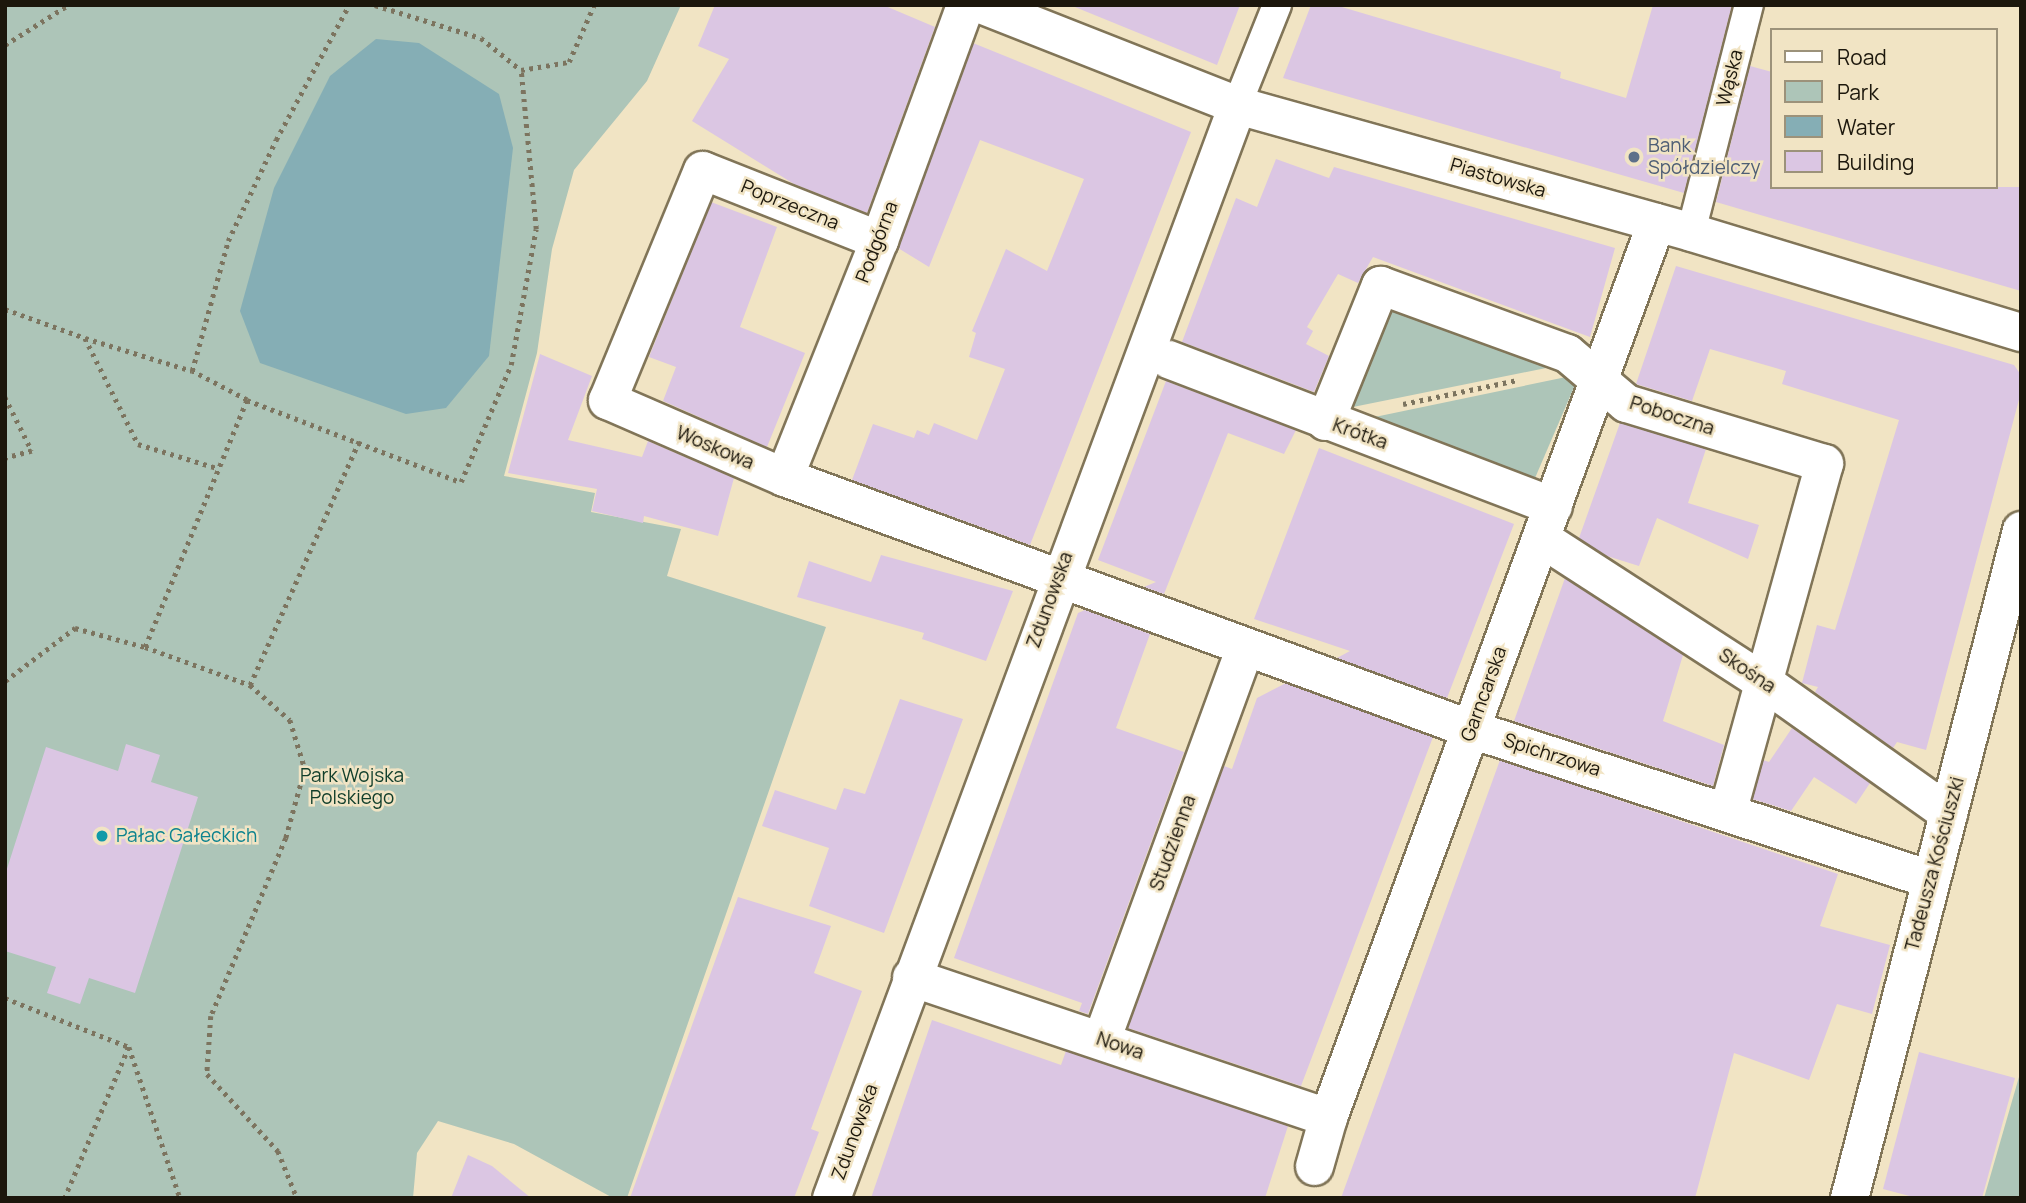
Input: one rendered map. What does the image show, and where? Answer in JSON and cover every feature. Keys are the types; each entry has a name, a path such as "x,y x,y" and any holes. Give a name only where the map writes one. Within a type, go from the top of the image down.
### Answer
{"street":[{"name":"Podgórna","path":"784,477 879,240 965,5"},
{"name":"Piastowska","path":"983,5 1237,105 1691,232 2021,332"},
{"name":"Zdunowska","path":"831,1198 1059,575 1277,5"},
{"name":"Wąska","path":"1691,232 1749,5"},
{"name":"Poprzeczna","path":"702,170 879,240"},
{"name":"Woskowa","path":"702,170 607,400 784,477 1059,575"},
{"name":"Garncarska","path":"1314,1166 1328,1116 1547,522 1591,372 1656,222"},
{"name":"Poboczna","path":"1325,421 1380,285 1567,353 1626,404 1824,463 1764,682"},
{"name":"Krótka","path":"1168,359 1325,421 1547,522"},
{"name":"Skośna","path":"1547,522 1948,813"},
{"name":"Tadeusza Kościuszki","path":"1849,1198 1948,813 2010,613 2021,530"},
{"name":"Spichrzowa","path":"1059,575 1245,647 1471,729 1931,879"},
{"name":"Studzienna","path":"1101,1040 1245,647"},
{"path":"1727,812 1764,682"},
{"name":"Nowa","path":"911,977 1328,1116"}],"path":[{"path":"5,45 68,5"},
{"path":"192,371 228,241 276,140 349,5"},
{"path":"5,309 85,338 192,371 247,400 461,482 511,365 536,229 521,70 481,38 375,5"},
{"path":"521,70 569,62 594,5"},
{"path":"85,338 138,444 217,468"},
{"path":"1393,406 1591,372"},
{"path":"5,397 32,450 5,458"},
{"path":"145,647 247,400"},
{"path":"250,685 359,441"},
{"path":"5,681 75,628 145,647 250,685 290,720 305,769 286,838 211,1016 207,1074 278,1151 297,1198"},
{"path":"5,998 129,1047 180,1198"},
{"path":"65,1198 129,1047"}],"green space":[{"name":"Park Wojska Polskiego","path":"5,5 681,5 647,81 574,170 552,249 537,353 504,476 595,493 591,512 681,529 667,576 826,627 627,1198 613,1198 514,1144 438,1121 417,1153 413,1198 5,1198"},
{"path":"1388,307 1561,365 1353,407 1348,402"},
{"path":"1571,376 1575,385 1532,485 1370,418"},
{"path":"2021,1070 2021,1198 1984,1198"}],"water":[{"path":"376,39 419,43 499,94 513,148 489,356 446,408 406,414 260,363 240,311 274,188 330,76"}],"building":[{"path":"715,5 883,5 935,27 867,213 794,184 692,121 729,59 698,46"},
{"path":"1070,5 1240,5 1217,65"},
{"path":"1311,5 1335,5 1561,72 1560,78 1626,98 1653,5 1732,5 1684,193 1283,78"},
{"path":"973,43 1191,132 1030,545 852,480 873,424 914,438 917,430 929,435 934,423 977,440 1005,369 969,357 976,333 972,331 1006,249 1047,271 1084,179 980,140 929,267 898,248"},
{"path":"1750,66 1770,71 1770,189 2021,187 2021,291 1716,202"},
{"path":"1276,159 1329,178 1334,167 1615,248 1590,337 1373,257 1358,283 1338,274 1307,327 1313,331 1306,344 1329,356 1314,392 1182,342 1236,198 1257,207"},
{"path":"711,202 777,227 740,327 805,353 767,447 663,401 676,367 649,357"},
{"path":"1676,266 2014,365 2021,375 2021,392 1926,750 1897,742 1893,748 1815,692 1818,687 1802,683 1817,625 1835,630 1899,420 1782,384 1786,371 1710,349 1692,401 1636,384"},
{"path":"540,354 592,376 568,440 642,457 648,441 734,478 718,536 644,516 643,523 592,511 597,489 508,473"},
{"path":"1166,381 1296,430 1284,454 1228,433 1164,594 1144,587 1156,582 1098,560"},
{"path":"1620,423 1706,449 1688,503 1759,525 1748,559 1657,518 1639,566 1607,556 1579,538"},
{"path":"1319,448 1514,524 1447,698 1337,658 1350,651 1254,619"},
{"path":"881,555 1013,591 986,661 922,639 924,633 797,597 809,561 871,582"},
{"path":"1565,578 1683,655 1663,721 1724,745 1713,786 1514,721"},
{"path":"1085,610 1150,634 1116,728 1184,752 1088,1014 1079,1011 1082,1003 954,958 1078,613"},
{"path":"1286,683 1433,737 1301,1086 1128,1028 1224,766 1232,769 1257,698"},
{"path":"900,699 963,719 884,933 809,906 829,848 762,826 775,790 836,810 844,788 865,794"},
{"path":"1792,728 1870,783 1856,804 1814,777 1791,811 1752,799 1763,760 1769,762"},
{"name":"Pałac Gałeckich","path":"126,744 160,755 151,782 198,797 135,993 89,978 80,1004 47,993 56,967 5,951 5,875 46,747 118,771"},
{"path":"1500,760 1838,874 1820,926 1890,945 1872,1014 1837,1004 1809,1080 1734,1053 1695,1198 1341,1198"},
{"path":"738,897 831,926 814,973 862,991 811,1129 819,1132 794,1198 630,1198"},
{"path":"932,1020 1061,1065 1066,1051 1288,1126 1265,1198 871,1198"},
{"path":"1919,1052 2015,1078 1982,1198 1917,1198 1883,1189"},
{"path":"468,1155 492,1166 531,1198 451,1198"}],"place":[{"name":"Bank Spółdzielczy","path":"1634,157"},
{"name":"Pałac Gałeckich","path":"102,836"}]}
